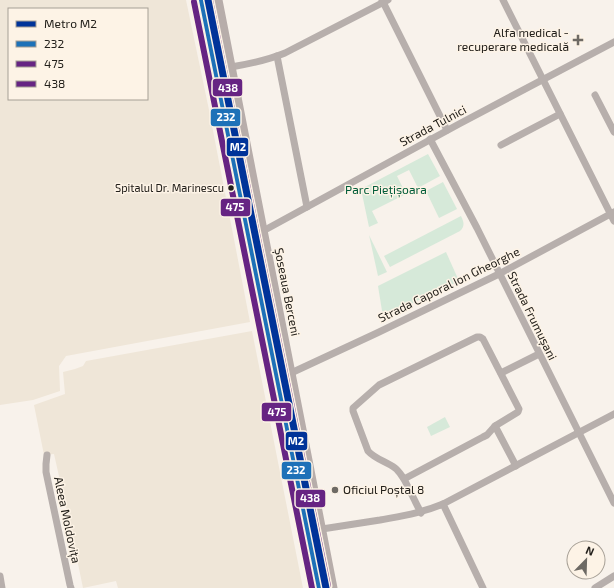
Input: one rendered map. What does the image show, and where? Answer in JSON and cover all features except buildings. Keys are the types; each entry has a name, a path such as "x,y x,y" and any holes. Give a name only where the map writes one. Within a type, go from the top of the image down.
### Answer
{"main road":[{"name":"Șoseaua Berceni","path":"202,0 320,588"},
{"name":"Șoseaua Berceni","path":"218,0 333,588"},
{"path":"226,114 239,111"},
{"path":"292,445 304,442"}],"street":[{"path":"503,0 612,213 614,221"},
{"path":"231,67 277,56 384,1 447,130"},
{"name":"Strada Tulnici","path":"263,230 430,139 614,42"},
{"path":"277,56 306,207"},
{"path":"595,95 614,132"},
{"path":"501,145 560,114"},
{"name":"Strada Frumușani","path":"430,139 578,432 613,498"},
{"name":"Strada Caporal Ion Gheorghe","path":"291,373 499,274 612,213"},
{"path":"404,479 487,435 495,426 517,413 519,410 483,339 480,337 476,337 379,385 353,407 353,411 368,450 372,455 395,468 400,473 421,513"},
{"path":"501,373 539,354"},
{"path":"322,529 421,513 443,504 614,414"},
{"path":"495,426 516,466"},
{"name":"Aleea Moldovița","path":"47,455 46,472 70,585 72,588"},
{"path":"443,504 483,588"},
{"path":"0,576 2,588"},
{"path":"595,588 614,576"}],"shaded area":[{"path":"0,0 186,0 250,322 66,356 59,366 60,391 33,400 0,405"},
{"path":"252,331 303,588 118,588 116,581 83,588 54,454 44,455 34,405 65,394 63,372 83,366 86,361"}],"green space":[{"name":"Parc Piețișoara","path":"428,154 440,176 418,188 409,170 397,176 406,194 372,211 378,223 369,227 361,189"},
{"path":"443,182 457,209 439,218 426,191"},
{"path":"461,216 464,224 460,231 390,267 384,256"},
{"path":"369,235 387,272 378,276"},
{"path":"446,252 459,281 383,317 378,286"},
{"path":"445,417 450,427 431,436 427,427"}],"metro line":[{"name":"M2","path":"208,0 326,588"}],"transit line":[{"name":"232","path":"202,0 320,588"},
{"name":"438","path":"210,0 328,586"},
{"name":"475","path":"194,2 312,588"}],"place":[{"name":"Alfa medical - recuperare medicală","path":"578,40"},
{"name":"Spitalul Dr. Marinescu","path":"231,188"},
{"name":"Oficiul Poștal 8","path":"335,490"}]}
